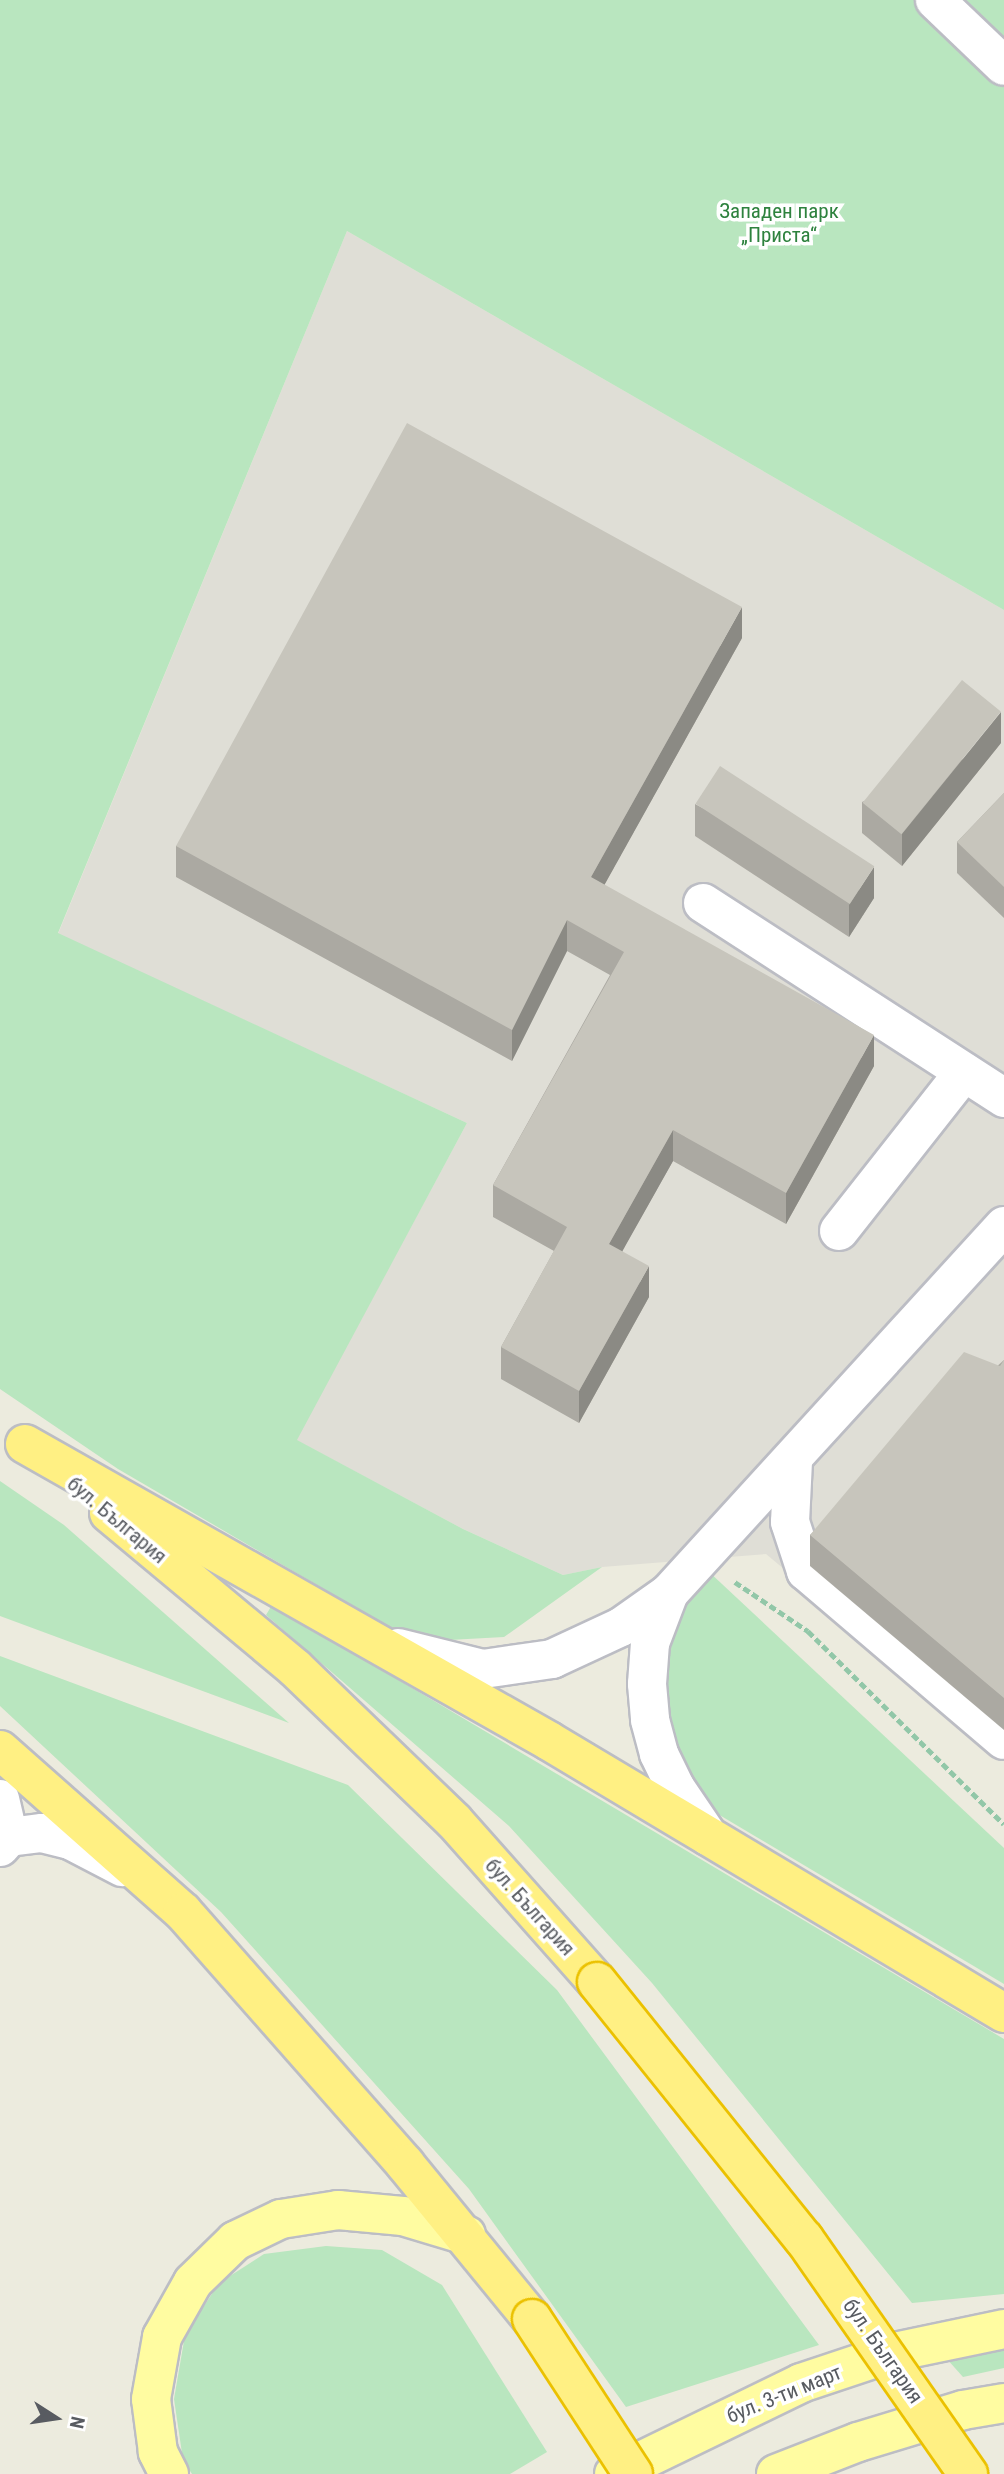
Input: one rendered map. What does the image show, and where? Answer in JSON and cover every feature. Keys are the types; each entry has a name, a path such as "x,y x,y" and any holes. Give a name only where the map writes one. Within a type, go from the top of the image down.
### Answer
{"highway":[{"path":"13,1436 367,1640 549,1741 1004,2013"},
{"name":"бул. България","path":"13,1436 295,1668 454,1821 597,1982 804,2239 968,2474"},
{"path":"0,1750 183,1912 466,2235 532,2319 633,2474"}],"main road":[{"path":"169,2474 158,2452 151,2399 162,2337 193,2282 235,2241 281,2219 338,2210 403,2216 466,2235"},
{"name":"бул. 3-ти март","path":"614,2474 801,2383 894,2352 1004,2329"},
{"path":"776,2474 858,2442 963,2410 1004,2403"}],"street":[{"path":"935,0 1004,66"},
{"path":"703,903 1004,1098"},
{"path":"839,1231 964,1072"},
{"path":"367,1640 483,1669 552,1659 621,1627 669,1593 793,1461 1004,1226"},
{"path":"793,1461 790,1522 806,1571 1004,1740"},
{"path":"669,1593 650,1643 647,1684 650,1720 659,1754 675,1787 708,1836"},
{"path":"0,1799 5,1842 42,1833 70,1840 147,1880"}],"path":[{"path":"701,1559 808,1631 1004,1824"}],"shaded area":[{"path":"347,231 1004,610 1004,1753 766,1554 602,1567 563,1575 463,1529 296,1440 467,1123 58,934"}],"green space":[{"name":"Западен парк „Приста“","path":"0,0 1004,0 1004,610 347,231 58,933 467,1123 297,1440 463,1529 563,1575 602,1567 504,1637 449,1640 396,1631 118,1469 0,1389"},
{"path":"0,1481 64,1525 289,1723 0,1616"},
{"path":"707,1570 1004,1848 1004,1984 706,1807 683,1775 662,1704 669,1627"},
{"path":"272,1605 1004,2039 1004,2294 912,2303 652,1983 509,1826 266,1615"},
{"path":"0,1656 348,1785 557,1990 819,2345 626,2407 469,2189 221,1912 0,1706"},
{"path":"326,2246 382,2250 442,2285 547,2452 510,2474 192,2474 183,2460 174,2399 185,2335 219,2283 264,2254"},
{"path":"1004,2341 1004,2368 963,2377 938,2349"}],"building":[{"path":"407,423 742,607 591,877 874,1035 786,1193 673,1130 609,1244 649,1266 579,1391 501,1347 567,1227 493,1185 624,952 567,920 512,1030 176,846"},
{"path":"962,680 1001,711 901,834 863,803"},
{"path":"720,766 874,866 850,904 695,804"},
{"path":"1004,793 1004,887 957,842"},
{"path":"964,1352 1000,1366 1004,1360 1004,1698 810,1535"}]}
